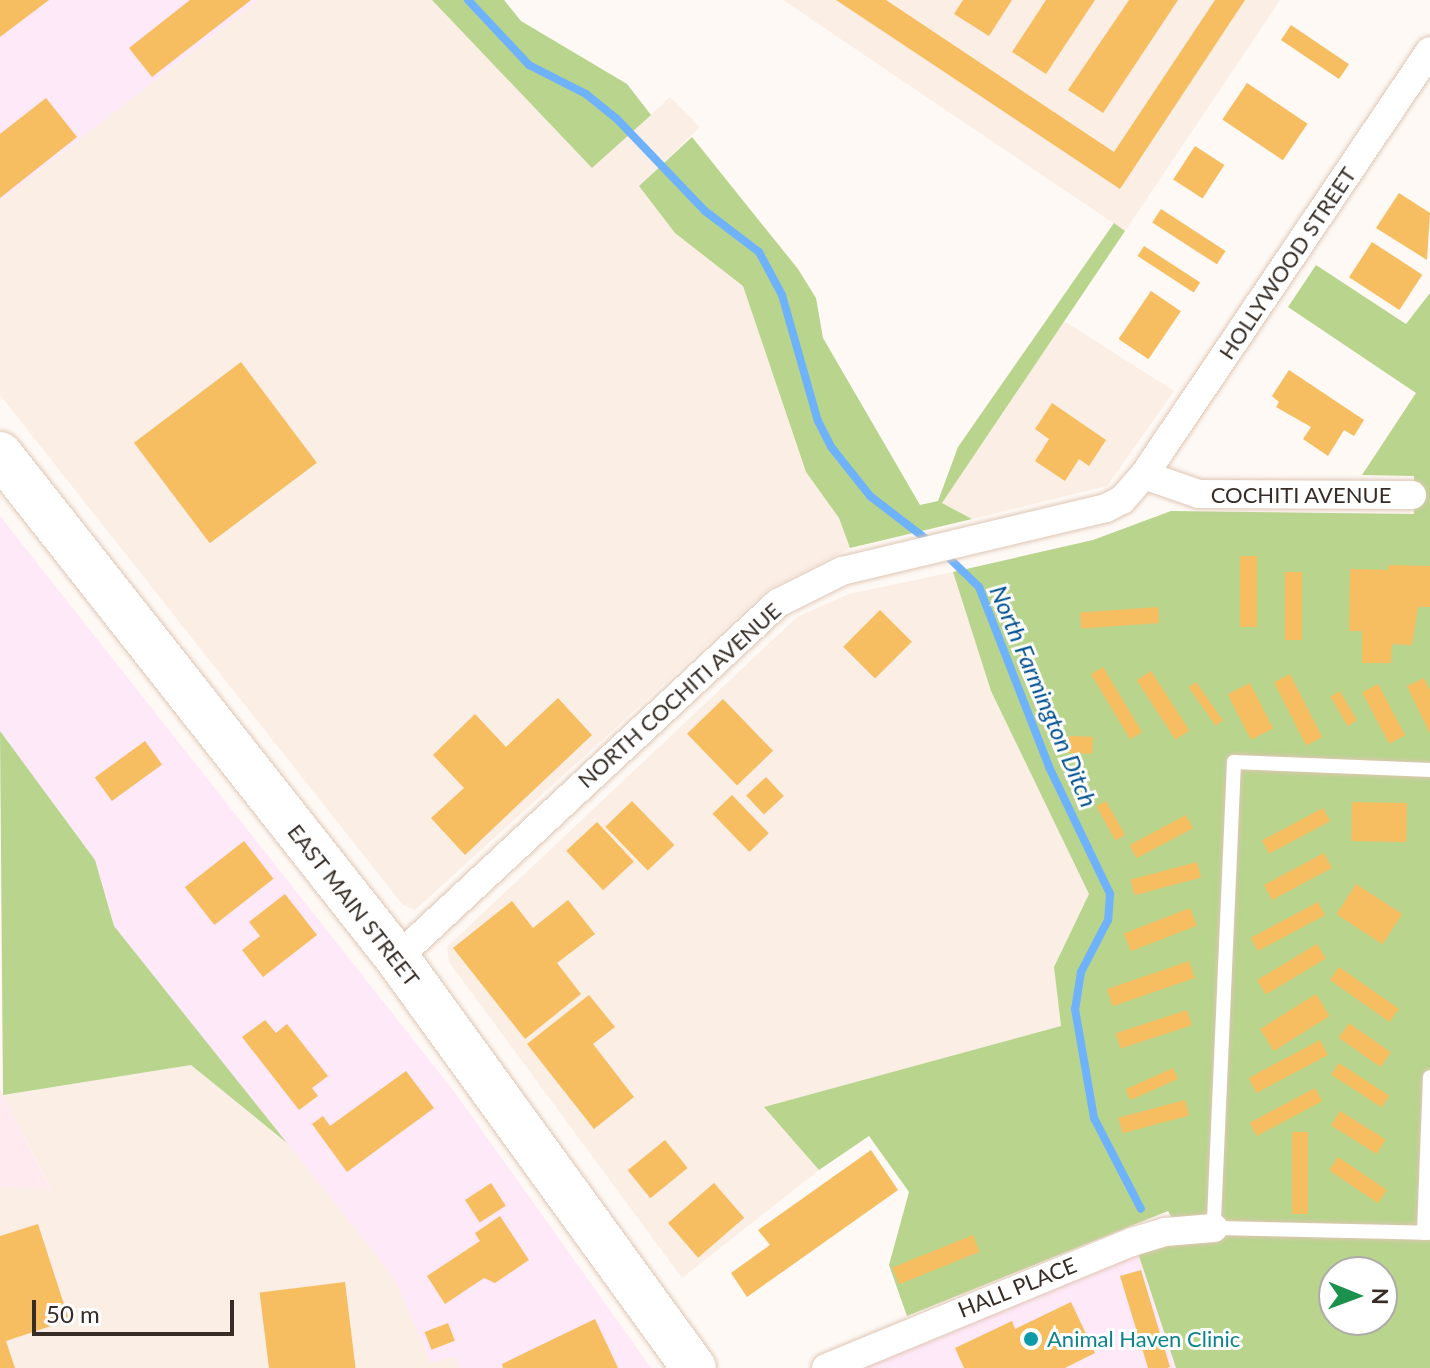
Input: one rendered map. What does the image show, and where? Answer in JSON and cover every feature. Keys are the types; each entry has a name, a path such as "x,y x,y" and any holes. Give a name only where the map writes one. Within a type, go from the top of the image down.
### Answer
{"main road":[{"name":"EAST MAIN STREET","path":"0,454 397,958 694,1368"}],"street":[{"name":"HOLLYWOOD STREET","path":"1144,475 1430,51"},
{"name":"COCHITI AVENUE","path":"1144,475 1199,494 1412,495"},
{"name":"NORTH COCHITI AVENUE","path":"397,958 778,603 842,571 1106,508 1144,475"},
{"name":"HALL PLACE","path":"826,1368 1132,1242 1165,1232 1214,1228"}],"lane":[{"path":"1430,770 1234,762 1214,1228 1427,1233 1430,1077"}],"shaded area":[{"path":"0,0 259,0 0,201"},
{"path":"259,0 432,0 592,168 670,97 700,127 639,186 743,286 806,472 839,518 850,548 768,589 415,910 403,905 0,395 0,201"},
{"path":"783,0 1280,0 1125,231"},
{"path":"1064,321 1174,391 1107,486 972,519 942,503"},
{"path":"0,516 456,1094 651,1368 459,1368 454,1356 431,1364 394,1278 114,926 95,860 0,731"},
{"path":"953,572 991,691 1089,894 1054,967 1061,1026 765,1107 819,1170 682,1278 449,962 447,947 797,617 849,594"},
{"path":"191,1065 287,1143 394,1278 431,1363 455,1356 459,1368 0,1368 0,1187 51,1188 3,1095"},
{"path":"0,1089 51,1189 0,1187"},
{"path":"1137,1250 1176,1368 855,1368"}],"green space":[{"path":"432,0 504,0 521,21 627,84 651,115 592,168"},
{"path":"692,137 798,269 816,298 823,338 920,505 938,501 958,447 1114,223 1125,231 942,503 972,519 850,548 839,518 806,472 743,286 675,233 639,186"},
{"path":"1316,265 1406,324 1430,293 1430,1368 1176,1368 1137,1250 1185,1240 1168,1211 907,1316 889,1265 909,1192 869,1136 819,1170 764,1107 1061,1026 1054,967 1089,894 991,691 953,572 1093,540 1171,511 1414,514 1414,476 1362,475 1416,393 1288,307"},
{"path":"0,731 95,860 114,926 287,1143 191,1065 3,1095"}],"building":[{"path":"0,0 49,0 0,37"},
{"path":"190,0 251,0 152,77 129,48"},
{"path":"836,0 886,0 1114,152 1215,0 1245,0 1120,189"},
{"path":"963,0 1012,0 989,36 954,14"},
{"path":"1046,0 1095,0 1046,74 1012,52"},
{"path":"1129,0 1178,0 1103,113 1068,90"},
{"path":"1291,25 1349,64 1339,79 1281,40"},
{"path":"1247,83 1308,124 1283,160 1222,119"},
{"path":"46,98 77,137 0,198 0,134"},
{"path":"1195,146 1224,165 1203,199 1173,180"},
{"path":"1399,193 1430,213 1427,260 1376,228"},
{"path":"1161,209 1226,251 1217,264 1152,222"},
{"path":"1372,242 1422,275 1399,310 1349,277"},
{"path":"1144,246 1200,282 1194,293 1137,256"},
{"path":"1151,291 1181,311 1148,359 1119,339"},
{"path":"241,362 317,463 210,543 134,443"},
{"path":"1289,370 1364,420 1354,436 1344,430 1328,456 1303,439 1311,427 1276,407 1279,402 1272,396"},
{"path":"1052,403 1106,440 1089,466 1079,459 1065,481 1035,461 1049,439 1035,429"},
{"path":"1240,556 1257,556 1257,627 1240,627"},
{"path":"1388,565 1430,566 1430,607 1418,607 1412,645 1392,644 1391,663 1362,663 1362,631 1349,631 1350,569 1388,570"},
{"path":"1285,572 1302,572 1302,640 1285,640"},
{"path":"1158,607 1159,623 1081,628 1080,612"},
{"path":"880,610 912,642 875,679 843,647"},
{"path":"1103,667 1142,732 1130,739 1091,674"},
{"path":"1151,671 1190,731 1175,740 1137,680"},
{"path":"1290,674 1322,737 1306,745 1274,682"},
{"path":"1424,678 1430,691 1430,734 1407,686"},
{"path":"1196,682 1223,721 1216,726 1189,687"},
{"path":"1250,683 1273,728 1251,740 1228,694"},
{"path":"1378,684 1405,735 1389,744 1362,692"},
{"path":"1340,691 1357,720 1347,726 1330,696"},
{"path":"558,698 592,735 465,855 431,818 464,788 433,755 475,714 506,747"},
{"path":"723,699 773,751 737,786 687,734"},
{"path":"1069,736 1093,737 1092,754 1068,753"},
{"path":"145,741 162,764 112,801 95,777"},
{"path":"766,777 784,796 764,814 746,795"},
{"path":"732,795 769,833 749,852 713,814"},
{"path":"632,801 674,845 648,871 605,827"},
{"path":"1106,801 1125,835 1115,840 1096,806"},
{"path":"1352,802 1407,803 1406,842 1351,841"},
{"path":"1323,808 1330,821 1269,854 1262,840"},
{"path":"1186,815 1193,828 1137,858 1129,845"},
{"path":"597,822 634,861 603,890 566,851"},
{"path":"244,841 274,879 214,925 185,887"},
{"path":"1324,853 1332,868 1272,900 1264,885"},
{"path":"1197,862 1201,877 1134,895 1130,880"},
{"path":"1356,884 1402,914 1383,944 1336,914"},
{"path":"285,894 317,935 263,977 242,950 260,936 249,922"},
{"path":"568,900 595,934 557,963 581,994 525,1039 453,948 512,901 533,928"},
{"path":"1318,902 1325,915 1258,951 1251,938"},
{"path":"1190,908 1197,926 1131,951 1124,933"},
{"path":"1317,944 1326,959 1266,995 1257,980"},
{"path":"1189,961 1195,978 1113,1006 1107,989"},
{"path":"1339,967 1399,1009 1390,1022 1330,980"},
{"path":"1316,994 1330,1016 1274,1051 1260,1029"},
{"path":"589,995 615,1027 593,1044 634,1097 594,1129 527,1044"},
{"path":"1187,1010 1192,1025 1121,1048 1116,1033"},
{"path":"265,1020 276,1033 287,1024 328,1076 312,1088 318,1096 299,1110 242,1037"},
{"path":"1349,1023 1391,1052 1380,1067 1339,1038"},
{"path":"1320,1040 1328,1055 1256,1093 1248,1078"},
{"path":"1339,1063 1389,1096 1382,1107 1331,1075"},
{"path":"1173,1068 1178,1079 1130,1100 1125,1089"},
{"path":"406,1071 434,1108 347,1172 312,1124 323,1116 330,1126"},
{"path":"1315,1088 1322,1101 1257,1136 1250,1123"},
{"path":"1185,1100 1189,1115 1122,1133 1118,1118"},
{"path":"1340,1111 1386,1140 1377,1154 1331,1125"},
{"path":"1292,1132 1308,1132 1308,1214 1292,1214"},
{"path":"665,1140 688,1168 650,1198 628,1170"},
{"path":"871,1150 898,1190 747,1297 731,1273 770,1245 758,1230"},
{"path":"1338,1157 1387,1190 1378,1203 1329,1170"},
{"path":"491,1183 506,1206 480,1223 465,1200"},
{"path":"714,1183 744,1218 698,1258 668,1223"},
{"path":"500,1216 529,1260 495,1283 484,1278 445,1304 427,1276 480,1241 475,1233"},
{"path":"38,1224 69,1320 6,1341 15,1368 0,1368 0,1236"},
{"path":"973,1235 980,1252 899,1284 892,1268"},
{"path":"1141,1270 1170,1367 1167,1368 1148,1368 1120,1276"},
{"path":"345,1282 356,1368 269,1368 260,1292"},
{"name":"Animal Haven Clinic","path":"1071,1302 1095,1353 1065,1368 964,1368 955,1348 1012,1321 1015,1329"},
{"path":"595,1319 618,1368 503,1368 502,1364"},
{"path":"448,1323 455,1341 431,1350 425,1332"}],"waterway":[{"name":"North Farmington Ditch","path":"468,0 529,65 586,94 617,119 705,211 759,252 782,295 818,421 832,448 870,496 930,542"},
{"name":"North Farmington Ditch","path":"944,553 979,587 1049,767 1110,894 1108,920 1081,972 1075,1009 1094,1118 1141,1209"}],"place":[{"name":"Animal Haven Clinic","path":"1031,1339"}]}
